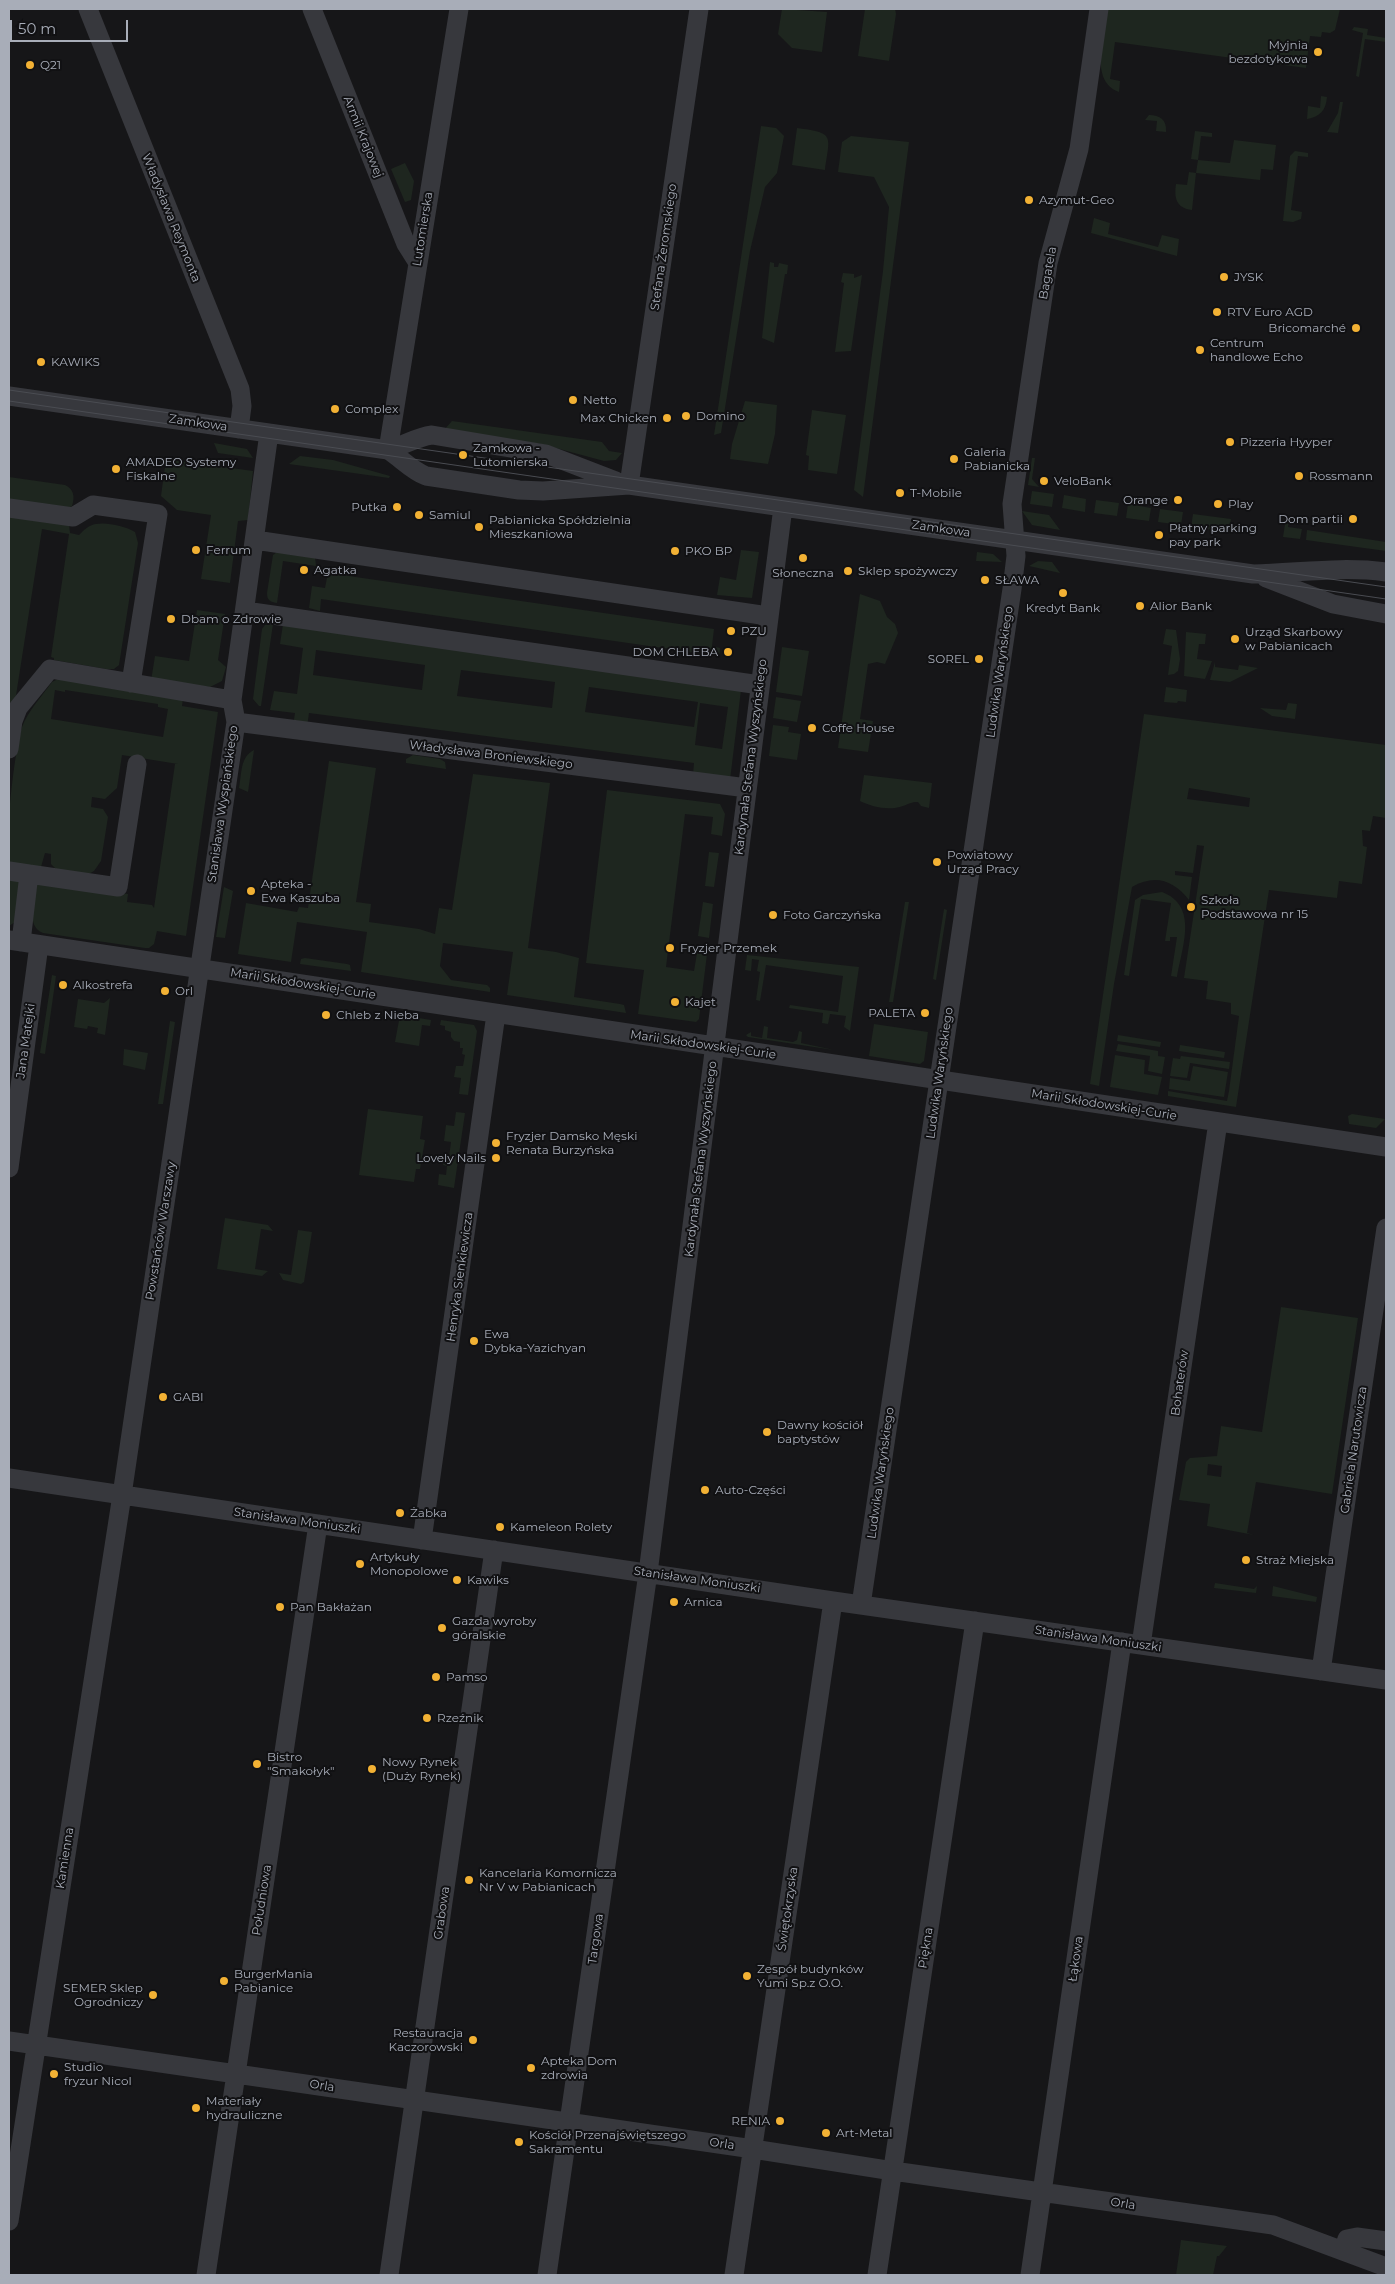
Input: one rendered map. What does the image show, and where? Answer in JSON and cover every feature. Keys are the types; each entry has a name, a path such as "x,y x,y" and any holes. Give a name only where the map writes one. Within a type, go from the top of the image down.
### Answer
{"street":[{"name":"Władysława Reymonta","path":"88,9 240,389 242,406 240,429"},
{"name":"Armii Krajowej","path":"312,9 406,244 418,263"},
{"name":"Lutomierska","path":"388,450 459,9"},
{"name":"Stefana Żeromskiego","path":"629,485 699,9"},
{"name":"Bagatela","path":"1015,540 1012,504 1048,263 1079,149 1100,9"},
{"name":"Zamkowa","path":"9,396 388,450 402,446 421,436 432,435 546,454 629,485 1253,574 1288,573 1336,568 1386,572"},
{"name":"Stanisława Wyspiańskiego","path":"199,968 236,722 232,700 269,433"},
{"name":"Zamkowa","path":"388,450 415,472 426,476 520,490 543,491 629,485"},
{"path":"9,508 73,517 93,505 158,514 131,683"},
{"name":"Kardynała Stefana Wyszyńskiego","path":"648,1573 783,507"},
{"path":"255,540 768,616"},
{"name":"Ludwika Waryńskiego","path":"861,1605 1012,589 1015,540"},
{"name":"Zamkowa","path":"1253,574 1333,604 1386,614"},
{"path":"245,611 760,685"},
{"path":"9,750 13,707 50,669 232,700"},
{"name":"Władysława Broniewskiego","path":"236,722 747,788"},
{"path":"9,871 118,887 137,764"},
{"path":"23,942 30,874"},
{"name":"Marii Skłodowskiej-Curie","path":"23,942 1386,1147"},
{"name":"Jana Matejki","path":"9,1168 23,942"},
{"name":"Powstańców Warszawy","path":"122,1495 199,968"},
{"name":"Henryka Sienkiewicza","path":"422,1540 496,1014"},
{"name":"Bohaterów","path":"1140,1644 1218,1122"},
{"name":"Gabriela Narutowicza","path":"1321,1671 1386,1228"},
{"name":"Stanisława Moniuszki","path":"9,1478 976,1622 1386,1680"},
{"name":"Kamienna","path":"9,2221 122,1495"},
{"name":"Południowa","path":"206,2275 318,1524"},
{"name":"Grabowa","path":"389,2275 494,1550"},
{"name":"Targowa","path":"547,2275 648,1573"},
{"name":"Świętokrzyska","path":"734,2275 833,1601"},
{"name":"Piękna","path":"878,2275 976,1622"},
{"name":"Łąkowa","path":"1030,2275 1122,1642"},
{"name":"Orla","path":"9,2041 1273,2225 1386,2268"},
{"path":"1343,2251 1347,2239 1357,2237 1386,2241"}],"shaded area":[{"path":"782,9 827,12 822,52 792,48 778,34"},
{"path":"865,9 895,9 896,14 889,61 858,56"},
{"path":"1108,9 1340,9 1335,30 1330,33 1322,32 1321,37 1310,36 1306,68 1115,42 1110,79 1120,81 1119,92 1110,86 1104,78 1101,67 1102,42"},
{"path":"1354,27 1368,29 1367,35 1386,38 1386,42 1365,39 1359,77 1356,76 1363,33 1352,30"},
{"path":"1321,96 1327,97 1324,109 1319,115 1307,119 1308,106 1320,108"},
{"path":"1340,102 1343,102 1338,133 1327,132 1338,113"},
{"path":"1149,115 1156,116 1164,121 1166,132 1156,131 1157,121 1145,120"},
{"path":"761,126 776,128 784,136 777,173 765,187 750,251 721,433 714,435"},
{"path":"797,128 824,134 827,138 828,149 825,170 792,165"},
{"path":"1195,131 1212,133 1212,137 1201,136 1198,160 1191,159"},
{"path":"851,136 909,142 863,497 854,490 883,271 889,207 874,177 838,172 842,142"},
{"path":"1234,140 1276,145 1273,170 1261,169 1260,180 1196,173 1198,160 1230,163"},
{"path":"1295,151 1308,153 1308,157 1298,156 1291,210 1302,212 1301,219 1293,222 1283,221 1290,156"},
{"path":"405,163 414,181 411,200 405,202 391,169"},
{"path":"1189,172 1196,173 1192,210 1182,207 1177,202 1175,194 1176,184 1187,185"},
{"path":"1094,218 1110,223 1108,234 1158,247 1162,235 1179,239 1177,256 1091,233"},
{"path":"770,262 774,263 774,267 778,267 779,263 788,265 774,343 762,338"},
{"path":"843,273 854,274 854,278 862,275 851,351 835,352 844,283 841,282"},
{"path":"745,401 777,405 775,434 768,464 730,459 732,444"},
{"path":"812,410 846,415 837,474 808,470 809,456 806,455"},
{"path":"452,421 602,442 609,451 622,453 616,460 604,461 541,444 443,431"},
{"path":"214,443 247,449 253,458 218,453"},
{"path":"300,456 333,460 390,476 389,478 289,464"},
{"path":"1032,458 1035,458 1032,479 1039,487 1028,485"},
{"path":"166,459 253,471 248,520 238,521 230,583 201,579 211,515 177,510 161,496"},
{"path":"9,477 65,485 73,494 72,506 68,509 9,501"},
{"path":"1032,491 1054,494 1052,507 1030,504"},
{"path":"1064,495 1086,499 1085,512 1062,508"},
{"path":"1096,500 1119,503 1117,516 1094,513"},
{"path":"1128,504 1151,508 1149,521 1126,518"},
{"path":"1160,509 1183,512 1181,525 1158,522"},
{"path":"1022,511 1049,515 1060,530 1032,525"},
{"path":"1193,514 1231,519 1229,532 1191,527"},
{"path":"9,515 69,525 70,533 79,535 93,525 116,525 135,532 138,543 119,665 114,669 106,669 54,660 51,657 69,534 42,529 15,702 9,702"},
{"path":"1286,518 1289,519 1288,527 1302,529 1300,539 1283,537"},
{"path":"1307,530 1386,542 1386,551 1306,540"},
{"path":"741,550 759,552 752,598 717,595 720,577 736,580"},
{"path":"277,552 315,557 316,566 283,561 277,603 269,600 267,593 273,555"},
{"path":"977,552 993,554 1002,562 976,561"},
{"path":"1038,561 1052,562 1060,573 1029,566"},
{"path":"328,573 714,629 712,646 720,648 719,656 321,599 320,611 309,608 312,586 325,588"},
{"path":"860,594 880,601 887,617 895,624 898,633 885,664 877,662 868,664 860,719 873,721 868,752 838,748"},
{"path":"197,610 225,614 218,660 226,667 222,681 210,687 151,681 155,656 189,661"},
{"path":"273,624 261,706 259,706 253,699 262,629 265,625"},
{"path":"283,624 741,690 730,780 693,775 694,763 309,713 307,727 293,726 295,713 270,710 274,691 297,694 303,648 280,644","holes":["316,650 425,665 422,690 313,675","461,670 555,682 552,708 457,696","589,687 698,702 694,727 585,712","700,703 728,707 722,749 695,745"]},
{"path":"1166,629 1176,630 1180,659 1178,671 1168,675 1172,646 1163,644"},
{"path":"1186,632 1206,634 1205,644 1199,644 1197,659 1212,661 1205,679 1184,676"},
{"path":"782,647 809,651 802,696 776,692"},
{"path":"1215,662 1215,667 1238,670 1239,665 1258,668 1230,682 1210,680"},
{"path":"58,679 183,698 182,706 218,712 186,936 157,931 154,944 149,948 145,948 43,933 37,930 34,925 32,912 37,884 44,881 128,894 127,902 152,905 154,908 175,764 178,764 122,755 117,788 105,799 92,797 91,807 103,809 108,817 101,861 94,871 87,875 57,870 51,864 51,854 45,853 41,867 10,864 8,854 9,819 13,774 19,738 28,715 52,682","holes":["55,690 65,692 65,690 158,704 158,707 168,709 163,737 51,719"]},
{"path":"1166,687 1187,690 1186,702 1164,702"},
{"path":"776,697 801,701 797,722 773,718"},
{"path":"1288,703 1297,704 1295,719 1272,716 1260,708 1286,710"},
{"name":"Szkoła Podstawowa nr 15","path":"1144,714 1386,745 1386,818 1373,816 1370,831 1362,830 1363,846 1367,847 1362,884 1339,881 1337,898 1269,890 1236,1107 1168,1096 1168,1091 1227,1101 1229,1091 1239,1016 1231,1014 1231,1003 1206,999 1208,981 1184,978 1204,846 1197,845 1193,873 1175,871 1175,875 1192,877 1189,900 1177,888 1163,881 1148,881 1132,887 1114,984 1099,1086 1090,1084","holes":["1189,788 1250,798 1249,807 1187,799"]},
{"path":"773,725 789,727 788,732 801,734 797,760 769,756"},
{"path":"254,750 248,792 239,788 241,771 246,757"},
{"path":"413,755 440,759 445,762 446,769 406,763 406,759"},
{"path":"329,761 376,768 356,902 371,904 369,922 419,929 435,934 439,908 452,910 473,774 550,783 528,948 579,958 574,997 624,1005 626,1013 507,995 513,952 443,943 440,966 451,980 487,985 490,988 490,992 361,972 367,932 297,922 291,962 238,954 246,903 297,912 299,907 308,908"},
{"path":"864,775 932,783 929,808 921,806 918,802 886,808 875,807 860,801"},
{"path":"607,790 720,804 725,814 722,836 711,834 713,817 685,814 666,967 694,971 697,953 707,954 699,1019 696,1022 638,1014 644,970 586,963"},
{"path":"709,852 719,853 714,887 705,886"},
{"path":"9,876 20,881 15,922 9,926"},
{"path":"224,887 233,891 225,938 216,937"},
{"path":"1162,892 1173,898 1181,907 1184,917 1184,941 1177,977 1171,976 1177,937 1170,937 1170,941 1165,941 1171,903 1141,899 1129,976 1124,975 1135,900 1143,895"},
{"path":"703,902 713,904 709,938 698,936"},
{"path":"905,902 909,902 893,1002 889,1002"},
{"path":"944,909 947,910 936,980 933,979"},
{"path":"747,955 859,967 850,1031 844,1027 846,1016 830,1014 828,1024 822,1023 823,1013 789,1008 790,1005 838,1012 843,976 766,965 760,1001 756,1000 760,972 757,971 759,960 752,959 751,971 745,970"},
{"path":"301,959 347,964 350,965 351,971 300,964"},
{"path":"52,975 56,976 45,1054 40,1053"},
{"path":"110,998 105,1035 97,1033 98,1028 88,1026 87,1029 74,1027 78,999 104,1003"},
{"path":"400,1015 431,1020 430,1026 422,1025 419,1046 395,1042"},
{"path":"441,1020 474,1025 477,1031 468,1095 459,1094 461,1078 454,1077 456,1066 463,1066 465,1055 462,1054 463,1048 460,1048 460,1042 454,1041 451,1037 451,1032 445,1030 445,1026 440,1025"},
{"path":"170,1021 175,1022 163,1104 158,1104"},
{"path":"874,1024 928,1032 924,1061 920,1064 869,1056"},
{"path":"764,1026 768,1027 767,1038 793,1042 797,1040 799,1031 802,1032 801,1043 834,1050 748,1037 746,1035 751,1032 751,1036 762,1038"},
{"path":"1118,1035 1161,1042 1160,1047 1117,1041"},
{"path":"1118,1044 1158,1051 1158,1056 1165,1057 1162,1074 1148,1071 1150,1056 1116,1051"},
{"path":"1180,1045 1225,1052 1224,1058 1179,1051"},
{"path":"124,1049 148,1053 145,1070 123,1065"},
{"path":"1115,1055 1145,1060 1144,1074 1162,1077 1158,1095 1110,1087"},
{"path":"1181,1056 1230,1062 1229,1069 1190,1063 1187,1078 1170,1076 1173,1058 1180,1059"},
{"path":"1193,1066 1228,1072 1224,1097 1169,1089 1170,1078 1190,1081"},
{"path":"368,1109 423,1116 420,1139 425,1140 420,1169 416,1169 414,1182 359,1175"},
{"path":"456,1112 465,1113 454,1188 438,1185 439,1174 446,1175 447,1166 443,1165 444,1156 449,1157 451,1142 444,1141 446,1125 454,1126"},
{"path":"1352,1114 1385,1119 1376,1128 1349,1124 1348,1116"},
{"path":"225,1218 268,1225 273,1231 261,1229 255,1269 268,1271 262,1276 217,1269"},
{"path":"298,1230 312,1232 304,1282 301,1284 283,1280 279,1273 291,1275"},
{"path":"1281,1307 1358,1318 1332,1494 1256,1482 1247,1533 1254,1535 1207,1526 1210,1504 1179,1500 1186,1462 1190,1458 1217,1456 1221,1426 1262,1432","holes":["1208,1464 1222,1466 1221,1477 1207,1475"]},
{"path":"1215,1583 1254,1589 1257,1586 1256,1593 1214,1588"},
{"path":"1273,1586 1317,1597 1316,1602 1272,1596"},
{"path":"1181,2240 1227,2246 1217,2256 1213,2275 1176,2275"}],"tram line":[{"path":"9,390 1386,587"},
{"path":"9,401 1386,599"}],"place":[{"name":"Myjnia bezdotykowa","path":"1318,52"},
{"name":"Q21","path":"30,65"},
{"name":"Azymut-Geo","path":"1029,200"},
{"name":"JYSK","path":"1224,277"},
{"name":"RTV Euro AGD","path":"1217,312"},
{"name":"Bricomarché","path":"1356,328"},
{"name":"Centrum handlowe Echo","path":"1200,350"},
{"name":"KAWIKS","path":"41,362"},
{"name":"Netto","path":"573,400"},
{"name":"Complex","path":"335,409"},
{"name":"Domino","path":"686,416"},
{"name":"Max Chicken","path":"667,418"},
{"name":"Pizzeria Hyyper","path":"1230,442"},
{"name":"Zamkowa - Lutomierska","path":"463,455"},
{"name":"Galeria Pabianicka","path":"954,459"},
{"name":"AMADEO Systemy Fiskalne","path":"116,469"},
{"name":"Rossmann","path":"1299,476"},
{"name":"VeloBank","path":"1044,481"},
{"name":"T-Mobile","path":"900,493"},
{"name":"Orange","path":"1178,500"},
{"name":"Play","path":"1218,504"},
{"name":"Putka","path":"397,507"},
{"name":"Samiul","path":"419,515"},
{"name":"Dom partii","path":"1353,519"},
{"name":"Pabianicka Spółdzielnia Mieszkaniowa","path":"479,527"},
{"name":"Płatny parking pay park","path":"1159,535"},
{"name":"Ferrum","path":"196,550"},
{"name":"PKO BP","path":"675,551"},
{"name":"Słoneczna","path":"803,558"},
{"name":"Agatka","path":"304,570"},
{"name":"Sklep spożywczy","path":"848,571"},
{"name":"SŁAWA","path":"985,580"},
{"name":"Kredyt Bank","path":"1063,593"},
{"name":"Alior Bank","path":"1140,606"},
{"name":"Dbam o Zdrowie","path":"171,619"},
{"name":"PZU","path":"731,631"},
{"name":"Urząd Skarbowy w Pabianicach","path":"1235,639"},
{"name":"DOM CHLEBA","path":"728,652"},
{"name":"SOREL","path":"979,659"},
{"name":"Coffe House","path":"812,728"},
{"name":"Powiatowy Urząd Pracy","path":"937,862"},
{"name":"Apteka - Ewa Kaszuba","path":"251,891"},
{"name":"Szkoła Podstawowa nr 15","path":"1191,907"},
{"name":"Foto Garczyńska","path":"773,915"},
{"name":"Fryzjer Przemek","path":"670,948"},
{"name":"Alkostrefa","path":"63,985"},
{"name":"Orl","path":"165,991"},
{"name":"Kajet","path":"675,1002"},
{"name":"PALETA","path":"925,1013"},
{"name":"Chleb z Nieba","path":"326,1015"},
{"name":"Fryzjer Damsko Męski Renata Burzyńska","path":"496,1143"},
{"name":"Lovely Nails","path":"496,1158"},
{"name":"Ewa Dybka-Yazichyan","path":"474,1341"},
{"name":"GABI","path":"163,1397"},
{"name":"Dawny kościół baptystów","path":"767,1432"},
{"name":"Auto-Części","path":"705,1490"},
{"name":"Żabka","path":"400,1513"},
{"name":"Kameleon Rolety","path":"500,1527"},
{"name":"Straż Miejska","path":"1246,1560"},
{"name":"Artykuły Monopolowe","path":"360,1564"},
{"name":"Kawiks","path":"457,1580"},
{"name":"Arnica","path":"674,1602"},
{"name":"Pan Bakłażan","path":"280,1607"},
{"name":"Gazda wyroby góralskie","path":"442,1628"},
{"name":"Pamso","path":"436,1677"},
{"name":"Rzeźnik","path":"427,1718"},
{"name":"Bistro \"Smakołyk\"","path":"257,1764"},
{"name":"Nowy Rynek (Duży Rynek)","path":"372,1769"},
{"name":"Kancelaria Komornicza Nr V w Pabianicach","path":"469,1880"},
{"name":"Zespół budynków Yumi Sp.z O.O.","path":"747,1976"},
{"name":"BurgerMania Pabianice","path":"224,1981"},
{"name":"SEMER Sklep Ogrodniczy","path":"153,1995"},
{"name":"Restauracja Kaczorowski","path":"473,2040"},
{"name":"Apteka Dom zdrowia","path":"531,2068"},
{"name":"Studio fryzur Nicol","path":"54,2074"},
{"name":"Materiały hydrauliczne","path":"196,2108"},
{"name":"RENIA","path":"780,2121"},
{"name":"Art-Metal","path":"826,2133"},
{"name":"Kościół Przenajświętszego Sakramentu","path":"519,2142"}]}
